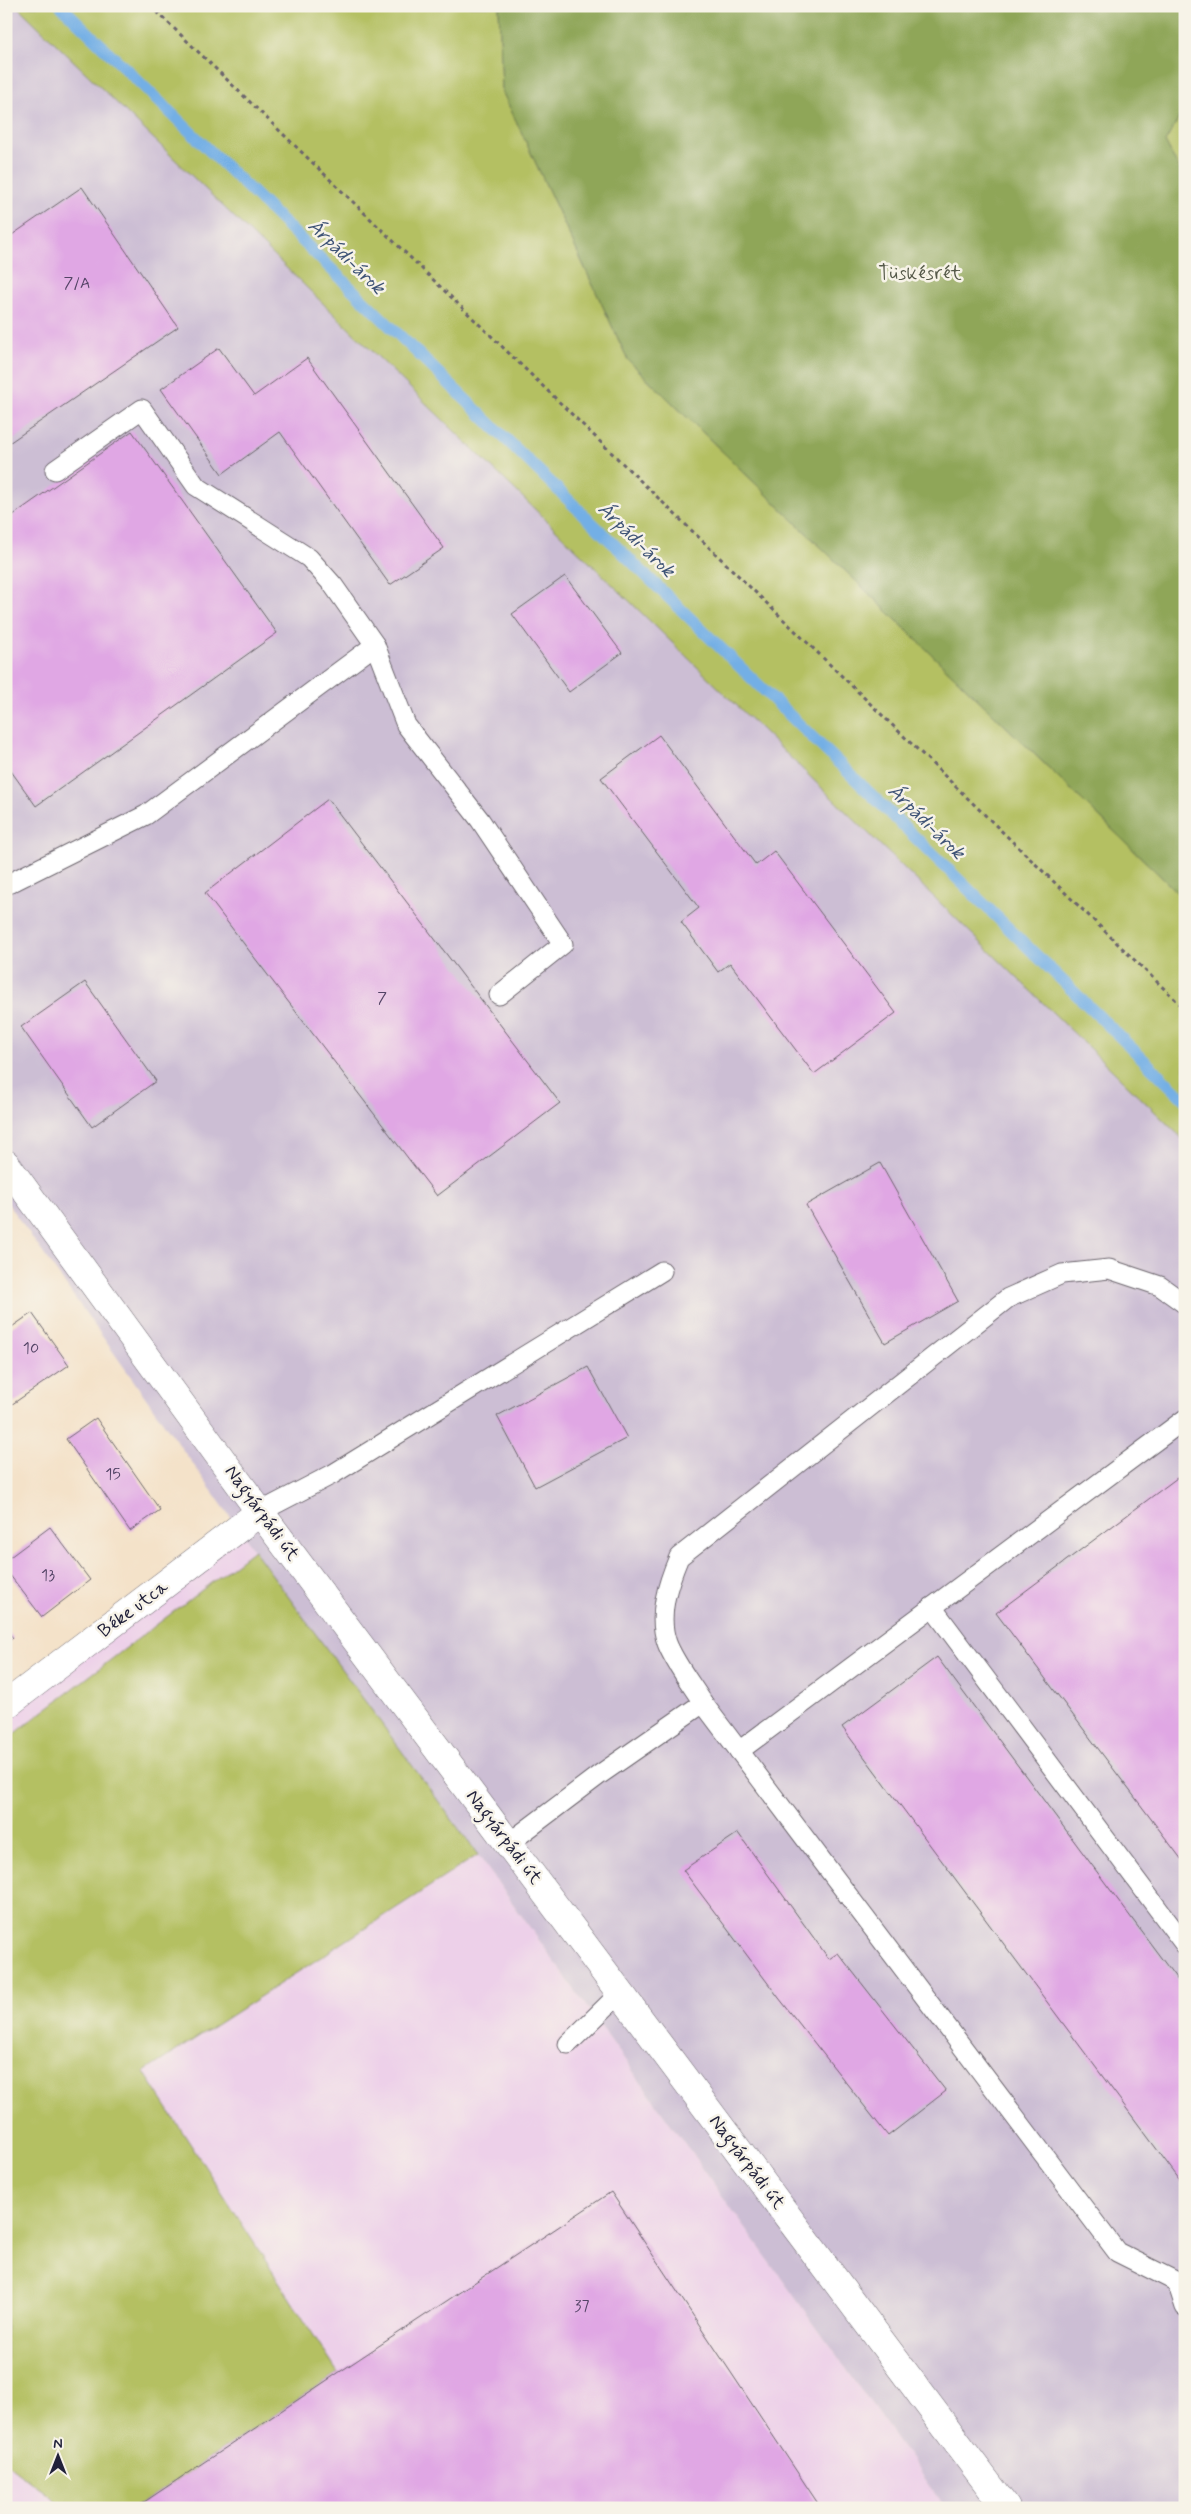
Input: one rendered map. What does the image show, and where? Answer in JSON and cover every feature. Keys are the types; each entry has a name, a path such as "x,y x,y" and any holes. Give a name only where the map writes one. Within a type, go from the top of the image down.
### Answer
{"street":[{"name":"Nagyárpádi út","path":"6,1164 260,1512 1006,2508"},
{"name":"Béke utca","path":"6,1705 260,1512"}],"lane":[{"path":"55,470 142,409 196,486 309,558 333,586 375,645 406,725 480,820 563,944 500,995"},
{"path":"6,885 146,815 375,645"},
{"path":"1185,1304 1160,1286 1109,1269 1062,1274 1008,1298 679,1557 667,1585 663,1614 667,1643 703,1703 739,1751 1117,2252 1181,2282 1185,2306"},
{"path":"260,1512 333,1474 662,1271"},
{"path":"739,1751 1185,1419"},
{"path":"932,1607 1185,1945"},
{"path":"509,1844 599,1775 703,1703"},
{"path":"568,2044 620,1993"}],"path":[{"path":"151,6 1185,1009"}],"shaded area":[{"path":"6,6 17,6 1185,1141 1185,2508 946,2508 478,1855 254,1550 6,1201"},
{"path":"241,1532 478,1855 946,2508 6,2508 6,1710"}],"green space":[{"path":"17,6 499,6 502,91 628,360 1185,900 1185,1141"},
{"name":"Tüskésrét","path":"499,6 1185,6 1185,108 1165,142 1185,180 1185,900 628,360 502,91"},
{"path":"1185,108 1185,180 1165,142"},
{"path":"254,1550 478,1855 144,2072 338,2373 135,2508 64,2508 6,2463 6,1740"}],"building":[{"path":"82,187 178,327 6,445 6,239"},
{"path":"219,348 254,396 307,358 444,548 390,585 280,432 222,474 161,389"},
{"path":"132,431 277,633 36,806 6,764 6,520"},
{"path":"565,576 622,653 569,692 512,614"},
{"path":"659,735 756,865 774,851 896,1013 814,1074 730,963 718,972 681,922 699,908 601,778"},
{"path":"328,799 560,1103 437,1196 205,893"},
{"path":"85,982 156,1081 92,1127 21,1027"},
{"path":"880,1163 958,1301 885,1343 806,1205"},
{"path":"32,1313 69,1365 8,1407 6,1405 6,1331"},
{"path":"588,1367 627,1438 535,1487 497,1416"},
{"path":"96,1418 160,1510 130,1531 66,1439"},
{"path":"1185,1472 1185,1864 996,1613"},
{"path":"50,1527 90,1580 42,1617 6,1570 6,1560"},
{"path":"6,1629 13,1638 6,1643"},
{"path":"937,1657 1185,1990 1185,2187 842,1727"},
{"path":"738,1833 829,1959 838,1953 946,2091 888,2136 779,1998 683,1870"},
{"path":"611,2192 821,2508 135,2508 338,2373"}],"waterway":[{"name":"Árpádi-árok","path":"61,6 1185,1100"}]}
